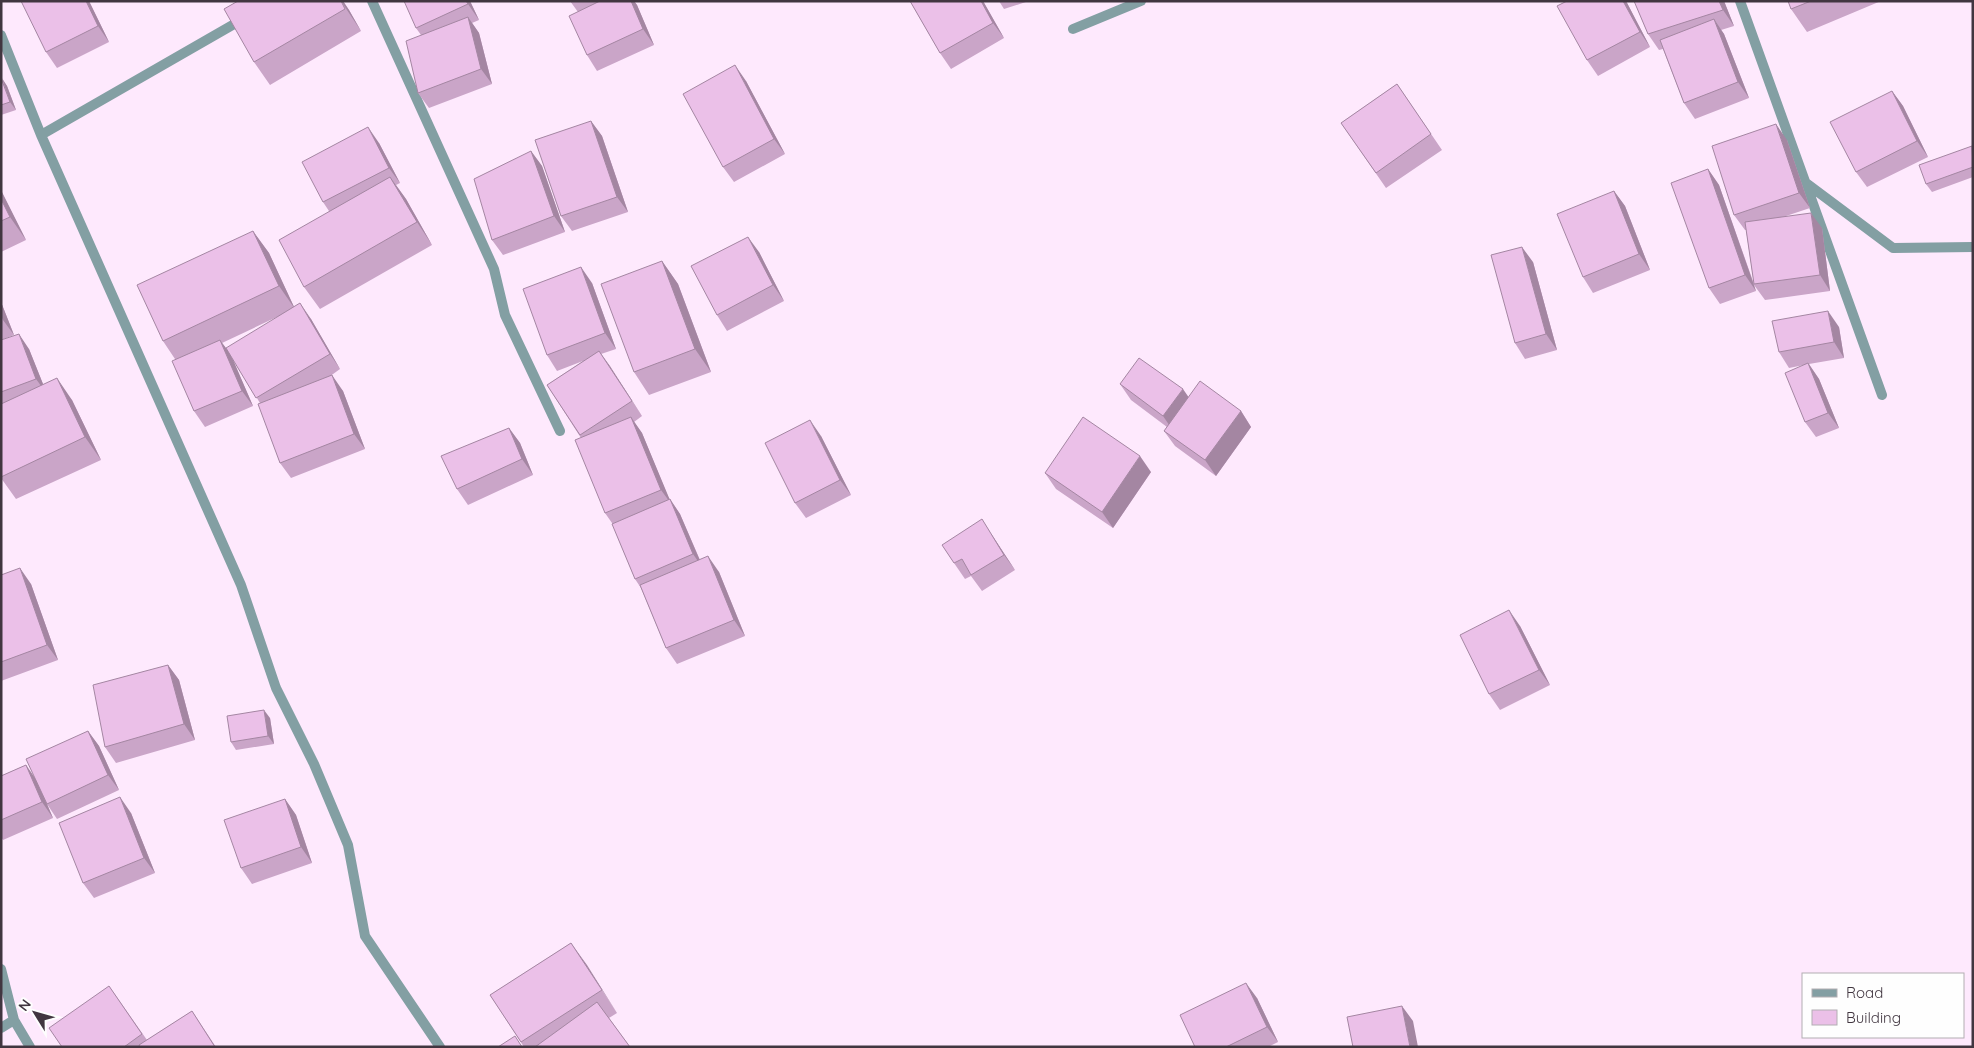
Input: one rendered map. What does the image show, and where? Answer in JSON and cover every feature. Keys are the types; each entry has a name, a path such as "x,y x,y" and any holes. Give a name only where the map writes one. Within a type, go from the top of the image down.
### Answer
{"street":[{"path":"372,1 494,269 505,315 560,432"},
{"path":"1073,29 1141,1"},
{"path":"1740,1 1882,395"},
{"path":"41,136 170,59 248,16"},
{"path":"1,35 41,136 237,576 276,688 314,764 348,845 365,936 440,1047"},
{"path":"1805,182 1893,248 1973,247"},
{"path":"1,969 14,1020 30,1047"},
{"path":"1,1028 14,1020"}],"building":[{"path":"21,1 86,1 98,26 46,52"},
{"path":"238,1 341,1 345,9 254,62 224,9"},
{"path":"404,1 466,1 468,4 416,28"},
{"path":"600,1 631,1 643,29 587,55 569,16"},
{"path":"910,1 981,1 993,23 940,53"},
{"path":"1567,1 1623,1 1640,32 1587,60 1557,6"},
{"path":"1634,1 1719,1 1723,10 1648,34"},
{"path":"1788,1 1811,1 1791,9"},
{"path":"468,17 481,69 418,93 406,41"},
{"path":"1714,19 1738,82 1684,103 1660,40"},
{"path":"735,65 774,139 723,167 683,94"},
{"path":"1,78 10,102 1,105"},
{"path":"1397,84 1431,134 1376,173 1341,123"},
{"path":"1892,91 1917,141 1856,172 1830,122"},
{"path":"591,121 617,197 561,216 535,140"},
{"path":"1776,124 1799,193 1734,215 1712,146"},
{"path":"368,127 389,168 323,202 302,162"},
{"path":"1972,146 1973,167 1926,184 1919,165"},
{"path":"531,151 554,216 492,240 474,179"},
{"path":"1708,169 1745,275 1709,288 1671,183"},
{"path":"390,177 417,222 304,287 279,240"},
{"path":"1614,191 1639,254 1583,277 1557,214"},
{"path":"1,199 10,217 1,221"},
{"path":"1811,213 1820,275 1754,284 1745,222"},
{"path":"253,231 279,286 163,341 137,285"},
{"path":"748,237 773,285 717,315 691,266"},
{"path":"1522,247 1546,334 1515,343 1491,255"},
{"path":"662,261 695,349 634,372 601,284"},
{"path":"581,267 605,333 547,355 523,289"},
{"path":"300,303 330,354 256,398 226,348"},
{"path":"1828,311 1834,342 1779,352 1772,321"},
{"path":"19,334 36,379 1,392 1,340"},
{"path":"220,340 242,391 194,411 172,361"},
{"path":"599,351 632,401 580,435 547,385"},
{"path":"1139,358 1183,389 1163,416 1120,384"},
{"path":"1808,363 1828,413 1805,422 1785,373"},
{"path":"332,375 354,434 280,463 258,404"},
{"path":"57,378 85,437 1,477 1,404"},
{"path":"1200,381 1241,411 1205,460 1164,431"},
{"path":"631,417 661,490 605,513 575,440"},
{"path":"1083,417 1140,456 1102,512 1045,473"},
{"path":"810,420 840,480 795,503 765,443"},
{"path":"509,428 522,459 457,489 441,456"},
{"path":"670,499 693,554 635,579 612,524"},
{"path":"982,519 1004,555 971,575 962,559 954,563 942,545"},
{"path":"708,556 734,620 666,648 640,585"},
{"path":"20,568 47,645 1,662 1,575"},
{"path":"1509,610 1539,670 1489,694 1460,635"},
{"path":"168,665 184,724 105,747 93,685"},
{"path":"264,710 268,736 231,742 227,716"},
{"path":"88,731 108,775 47,804 26,759"},
{"path":"26,765 42,802 1,820 1,776"},
{"path":"120,797 144,858 83,883 59,823"},
{"path":"285,799 301,847 241,868 224,820"},
{"path":"571,943 602,990 521,1042 490,995"},
{"path":"1246,983 1267,1027 1226,1047 1195,1047 1180,1015"},
{"path":"109,986 142,1034 124,1047 62,1047 49,1028"},
{"path":"597,1002 630,1047 535,1047"},
{"path":"1402,1006 1410,1047 1353,1047 1347,1017"},
{"path":"192,1011 215,1047 140,1047 139,1045"},
{"path":"515,1036 522,1047 498,1047"}]}
